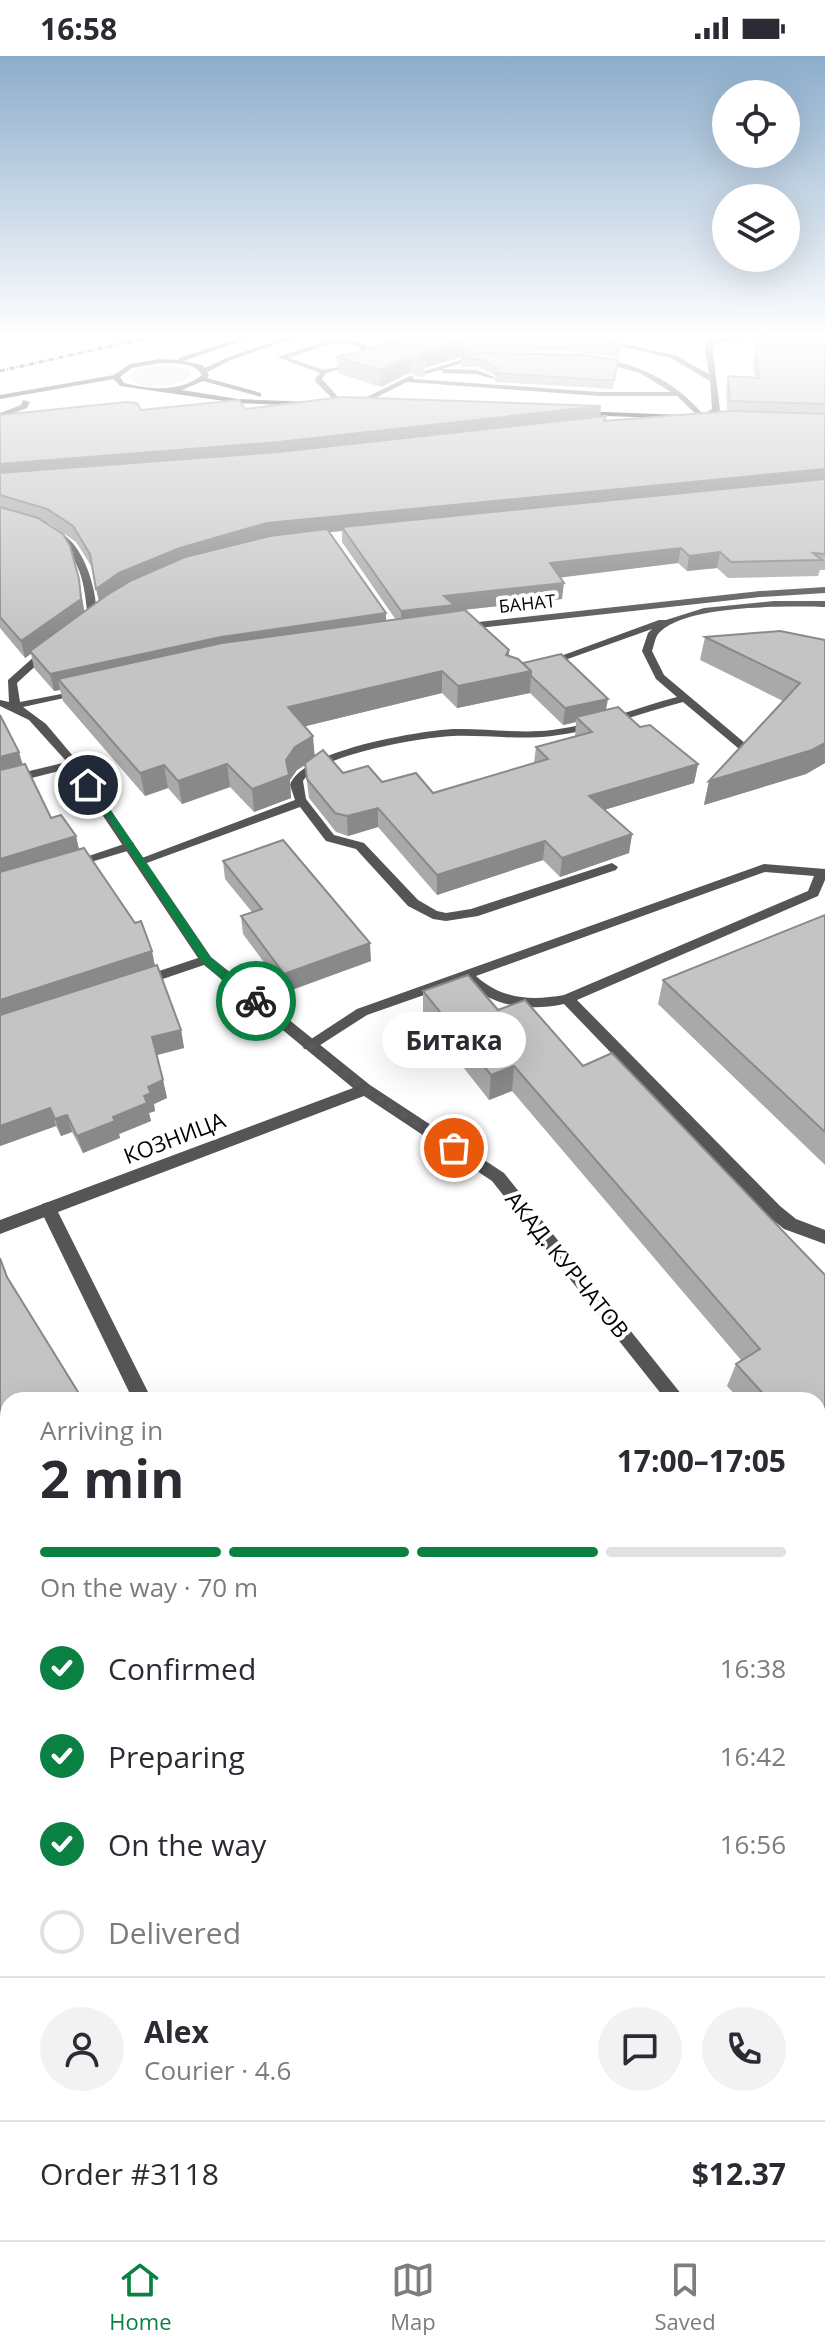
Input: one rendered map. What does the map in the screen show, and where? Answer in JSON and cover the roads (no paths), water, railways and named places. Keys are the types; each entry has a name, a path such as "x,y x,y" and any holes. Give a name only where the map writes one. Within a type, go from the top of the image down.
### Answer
{"street":[{"path":"38,525 72,546 85,564 93,619"},
{"name":"БАНАТ","path":"444,628 760,594 825,590"},
{"path":"526,671 674,618 720,608 825,604"},
{"path":"82,626 105,606"},
{"path":"674,618 658,627 648,639 646,651 650,664 684,698 742,746"},
{"path":"59,641 16,674 4,704 90,690"},
{"path":"612,867 473,913 446,917 433,915 413,903 360,846 330,838 302,802 296,792 296,782 313,765 342,755 436,734 553,733 684,698"},
{"name":"АКАД. КУРЧАТОВ","path":"4,704 51,735 74,764 206,960 365,1089 498,1177 671,1392"},
{"path":"0,782 74,764"},
{"path":"140,861 302,802"},
{"path":"58,868 130,846"},
{"path":"309,1045 362,1012 465,974 764,868 823,874 813,893 567,999 544,1004 521,1004 478,988 465,974"},
{"path":"132,984 206,960"},
{"path":"567,999 774,1211 790,1224 825,1237"},
{"name":"КОЗНИЦА","path":"0,1227 365,1089"},
{"path":"48,1209 139,1392"}],"place":[{"name":"Битака","path":"454,1148"}]}
